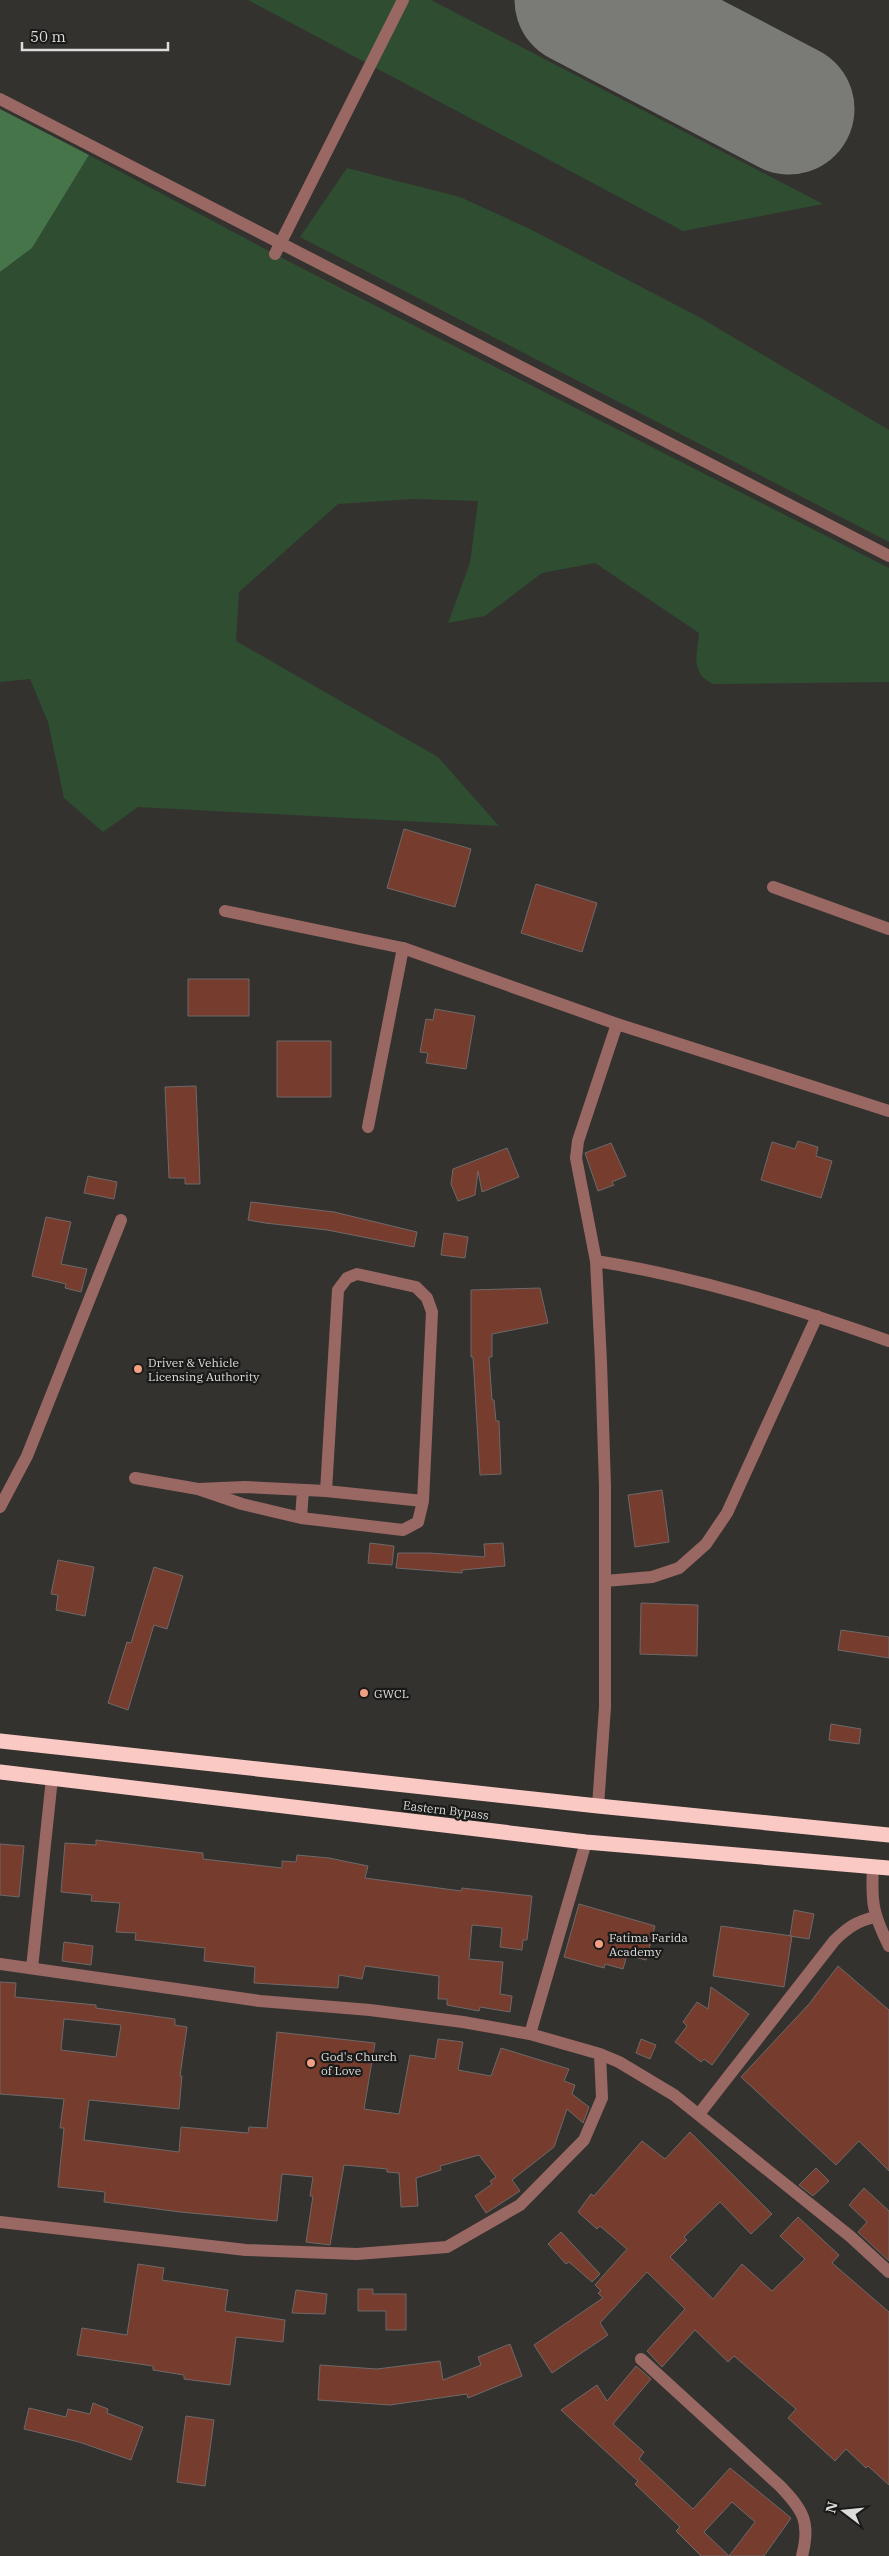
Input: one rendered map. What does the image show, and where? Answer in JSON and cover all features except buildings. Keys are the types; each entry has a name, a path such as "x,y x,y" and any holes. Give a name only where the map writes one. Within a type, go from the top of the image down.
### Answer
{"highway":[{"name":"Eastern Bypass","path":"0,1741 598,1806 889,1835"},
{"name":"Eastern Bypass","path":"0,1772 586,1842 889,1868"}],"street":[{"path":"278,249 402,0"},
{"path":"0,99 278,249 889,556"},
{"path":"773,887 889,929"},
{"path":"225,911 403,948 617,1024 889,1111"},
{"path":"368,1127 403,948"},
{"path":"598,1806 605,1707 605,1486 596,1261 576,1158 582,1128 617,1024"},
{"path":"0,1507 31,1447 121,1220"},
{"path":"596,1261 656,1271 817,1316 889,1341"},
{"path":"135,1478 198,1489 242,1504 301,1518 403,1530 418,1522 423,1501 432,1312 427,1298 416,1287 357,1274 347,1278 338,1290 326,1491"},
{"path":"605,1581 652,1577 679,1568 706,1544 727,1513 817,1316"},
{"path":"198,1489 245,1487 326,1491 423,1501"},
{"path":"301,1518 303,1490"},
{"path":"32,1968 52,1778"},
{"path":"530,2034 586,1842"},
{"path":"873,1866 872,1890 875,1917 889,1946"},
{"path":"699,2114 834,1941 848,1927 875,1917"},
{"path":"0,1964 260,2001 370,2010 453,2021 530,2034 600,2054 619,2062 674,2095 851,2237 889,2272"},
{"path":"0,2222 246,2250 357,2254 440,2249 520,2205 584,2140 602,2098 600,2054"},
{"path":"641,2359 780,2486 800,2507 806,2527 806,2541 802,2556"}],"green space":[{"path":"248,0 431,0 823,204 683,231"},
{"path":"0,109 89,155 32,248 0,272"},
{"path":"89,155 286,260 889,568 889,682 713,684 706,680 698,669 696,656 699,633 595,563 542,573 485,616 448,623 470,563 478,501 414,499 338,504 239,592 236,641 438,757 499,826 138,807 103,832 64,798 48,722 30,679 0,682 0,272 32,248"},
{"path":"347,168 460,197 530,229 701,318 889,430 889,542 300,237"}],"runway":[{"path":"580,0 789,109"}],"place":[{"name":"Driver & Vehicle Licensing Authority","path":"138,1369"},
{"name":"GWCL","path":"364,1693"},
{"name":"Fatima Farida Academy","path":"599,1944"},
{"name":"God's Church of Love","path":"311,2063"}]}
